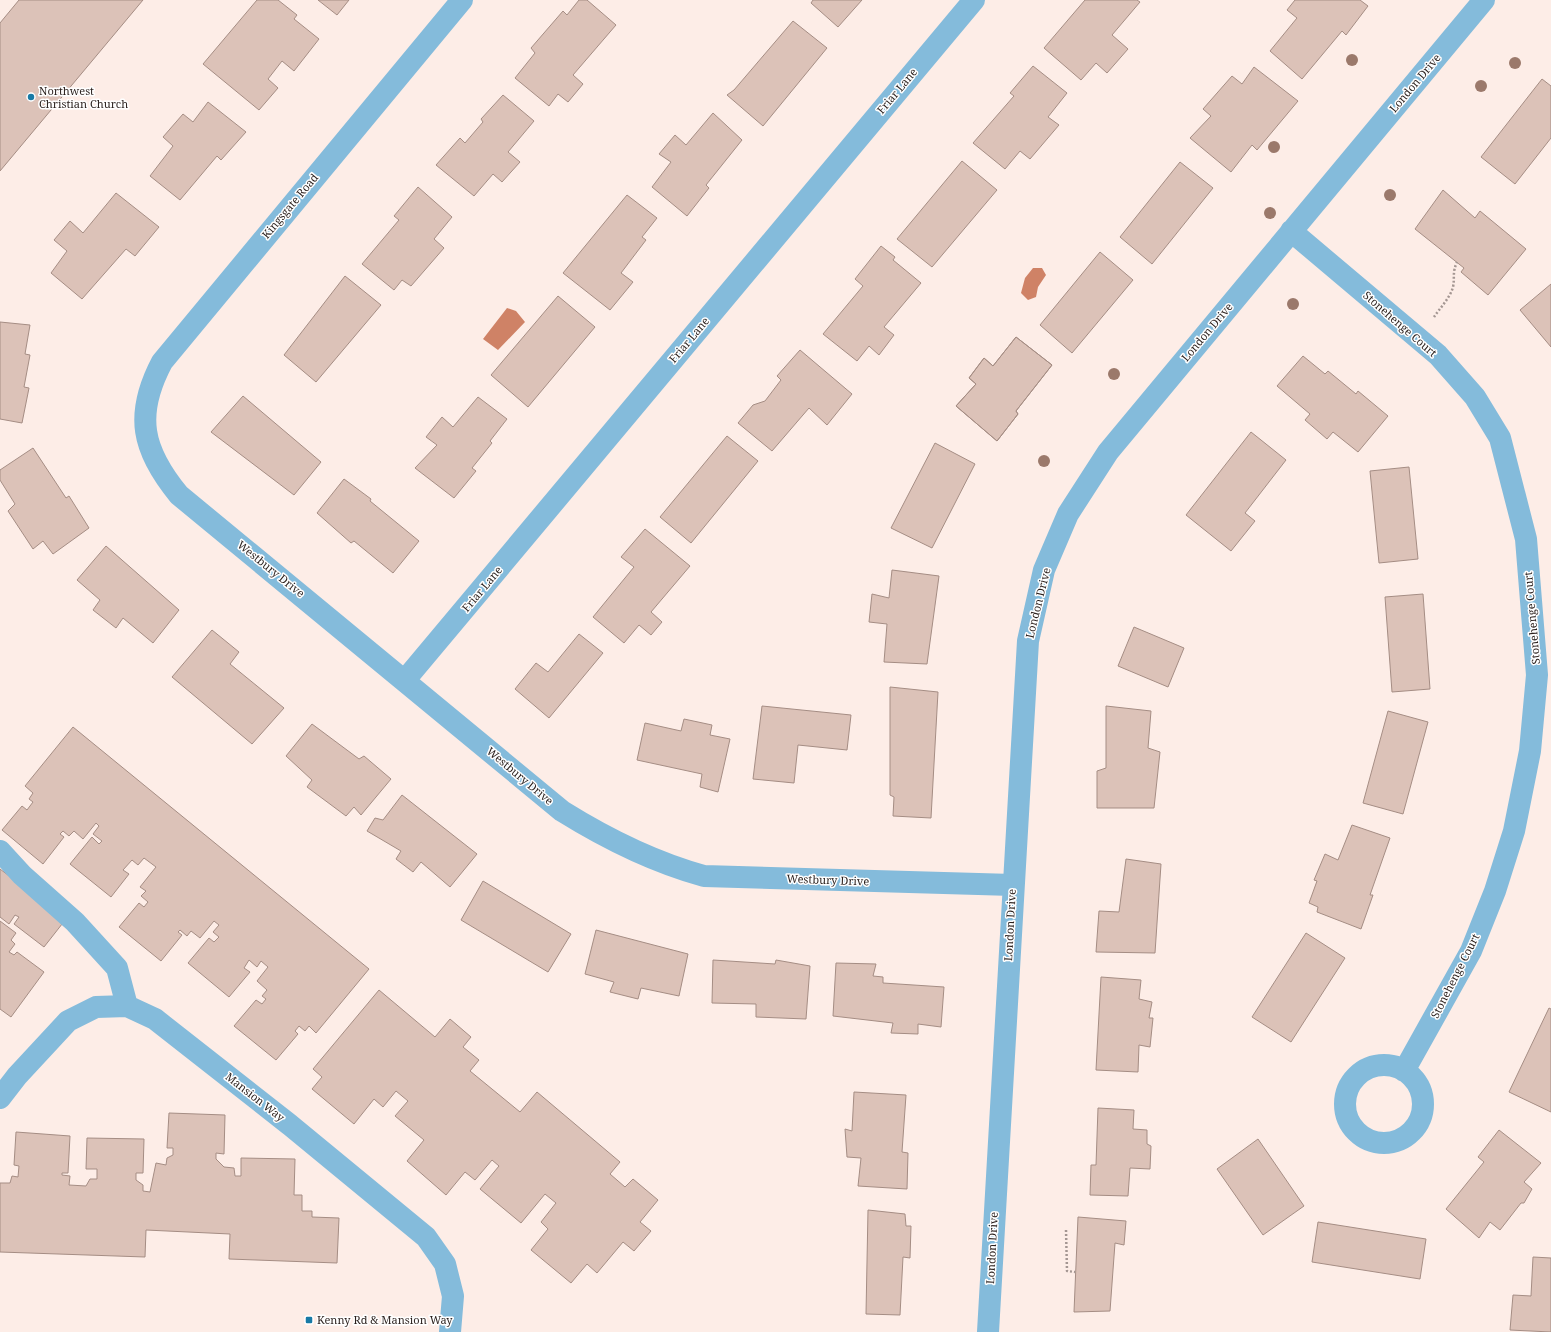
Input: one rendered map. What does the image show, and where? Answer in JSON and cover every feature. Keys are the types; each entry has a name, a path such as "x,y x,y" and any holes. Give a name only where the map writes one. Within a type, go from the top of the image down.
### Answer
{"street":[{"name":"Kingsgate Road","path":"145,426 147,404 152,380 166,357 462,0"},
{"name":"Friar Lane","path":"405,680 974,0"},
{"name":"London Drive","path":"988,1332 1028,641 1044,570 1068,514 1108,452 1484,0"},
{"name":"Stonehenge Court","path":"1291,231 1438,355 1475,397 1500,438 1526,539 1544,676 1514,831 1495,891 1470,951 1404,1071"},
{"name":"Westbury Drive","path":"145,426 148,447 156,464 179,495 562,811 600,835 671,867 704,876 1013,885"},
{"path":"0,851 22,875 75,922 116,968 127,1006"},
{"name":"Mansion Way","path":"0,1098 17,1076 68,1021 96,1007 127,1006 155,1019 290,1125 426,1237 445,1264 453,1296 450,1332"}],"path":[{"path":"1434,317 1453,287 1453,270 1457,262"},
{"path":"1066,1230 1067,1271 1076,1272"}],"shaded area":[{"path":"1033,268 1042,268 1046,275 1038,287 1036,297 1028,300 1021,293 1025,278"},
{"path":"507,308 516,311 525,322 498,350 483,339"}],"building":[{"name":"Northwest Christian Church","path":"19,0 143,0 0,171 0,23"},
{"path":"257,0 278,0 297,15 294,19 319,39 294,71 282,61 268,79 278,88 259,110 203,64"},
{"path":"318,0 349,0 337,15"},
{"path":"579,0 587,0 616,25 573,75 583,84 568,102 558,94 549,106 515,78 535,53 531,48 563,11 567,15"},
{"path":"813,0 862,0 838,27 811,3"},
{"path":"1085,0 1137,0 1140,2 1112,35 1128,49 1107,73 1096,63 1081,80 1044,48"},
{"path":"1295,0 1360,0 1368,6 1346,35 1342,31 1302,79 1270,51 1297,18 1287,10"},
{"path":"793,21 827,48 763,126 727,95 734,90"},
{"path":"1033,66 1067,93 1048,117 1059,125 1030,159 1020,151 1005,169 973,143 1014,96 1010,93"},
{"path":"1254,67 1298,101 1257,150 1252,145 1231,172 1190,138 1211,116 1203,109 1232,76 1242,84"},
{"path":"1542,79 1551,86 1551,138 1515,184 1481,157"},
{"path":"503,95 534,121 508,152 520,162 502,182 493,174 474,196 436,165 460,138 465,143 483,122 481,119"},
{"path":"208,102 246,132 221,160 217,156 180,200 150,176 173,146 163,137 183,114 193,122"},
{"path":"713,113 742,140 706,185 709,188 687,216 652,187 671,162 659,154 675,135 686,145"},
{"path":"962,161 997,190 932,267 897,239"},
{"path":"1180,162 1213,188 1152,264 1120,237"},
{"path":"418,187 452,217 434,239 444,248 411,286 402,280 394,290 362,264 399,220 394,216"},
{"path":"1443,190 1475,218 1480,211 1526,249 1488,295 1461,272 1464,268 1415,229"},
{"path":"116,193 159,227 135,256 126,249 82,299 51,273 67,251 54,240 70,221 83,233"},
{"path":"627,195 657,218 642,237 646,240 621,273 633,282 610,310 563,273"},
{"path":"881,246 895,257 893,260 921,283 884,327 894,335 879,355 869,346 857,361 823,334 863,286 855,279"},
{"path":"1100,252 1133,280 1072,353 1040,325"},
{"path":"345,276 381,305 316,382 284,355"},
{"path":"1551,284 1551,347 1520,310"},
{"path":"558,296 595,327 528,407 491,375"},
{"path":"0,322 30,325 25,354 30,355 24,387 29,388 22,423 0,419"},
{"path":"1016,337 1052,365 1016,411 1018,414 997,441 956,406 976,384 969,378 984,358 993,366"},
{"path":"1016,337 1052,365 1016,411 1018,414 997,441 956,406 976,384 969,378 984,358 993,366"},
{"path":"800,350 852,394 827,425 809,408 772,451 738,423 753,405 765,401 781,380 777,376"},
{"path":"1303,356 1325,374 1328,371 1356,394 1358,391 1388,416 1358,452 1333,432 1327,439 1305,420 1310,414 1277,386"},
{"path":"243,396 321,462 294,495 211,432"},
{"path":"478,397 507,419 490,441 492,443 472,468 476,471 454,498 415,468 437,445 426,437 442,417 453,427"},
{"path":"1251,432 1286,460 1245,513 1255,521 1231,551 1186,515"},
{"path":"727,436 758,461 691,543 660,517"},
{"path":"935,443 975,464 932,548 891,528"},
{"path":"33,448 66,498 69,496 89,528 53,554 43,541 33,549 8,511 15,504 0,480 0,470"},
{"path":"1409,467 1418,559 1379,563 1370,471"},
{"path":"344,479 371,499 370,501 419,541 393,573 354,541 351,543 317,513"},
{"path":"645,529 690,566 651,612 662,622 651,635 639,625 624,643 593,617 634,567 621,557"},
{"path":"106,546 179,610 153,643 123,618 116,628 93,610 100,600 77,580"},
{"path":"892,570 939,576 927,664 884,662 887,624 869,622 872,594 889,598"},
{"path":"1423,594 1430,689 1392,692 1385,597"},
{"path":"1134,627 1184,648 1168,687 1118,666"},
{"path":"212,630 239,652 230,664 284,708 252,744 172,677"},
{"path":"579,634 603,653 549,718 515,689 536,663 548,672"},
{"path":"890,687 938,692 931,818 893,816 894,797 890,795"},
{"path":"762,706 851,715 847,750 798,745 794,783 753,779"},
{"path":"1106,706 1151,711 1148,748 1160,752 1154,808 1097,808 1097,771 1106,768"},
{"path":"1388,711 1428,722 1403,814 1363,803"},
{"path":"684,719 712,725 710,735 730,739 718,792 700,787 702,774 637,760 645,723 681,731"},
{"path":"312,724 359,759 364,756 391,779 361,815 354,807 346,816 307,787 312,780 286,756"},
{"path":"73,727 369,969 316,1033 309,1026 305,1031 299,1026 295,1031 298,1034 276,1060 234,1026 256,1000 262,1004 266,999 262,996 267,990 257,981 268,967 261,961 257,967 249,960 244,968 250,972 229,997 188,963 209,938 214,942 219,937 213,932 219,925 214,921 200,938 191,931 187,936 180,930 178,932 182,935 161,961 119,927 139,903 144,907 148,902 141,896 146,891 140,887 156,867 144,858 138,865 132,860 123,870 129,874 111,897 70,864 92,837 99,844 102,841 93,834 99,826 96,823 83,839 74,831 69,836 63,831 60,834 64,837 43,864 2,830 22,806 27,810 33,802 29,799 33,793 25,786"},
{"path":"402,795 477,854 450,887 421,862 413,872 396,859 401,851 367,831 375,818 383,820"},
{"path":"1352,825 1390,838 1370,895 1373,895 1361,929 1317,912 1318,907 1309,903 1317,881 1314,880 1325,854 1338,860"},
{"path":"1126,859 1161,864 1155,953 1096,952 1099,911 1119,912"},
{"path":"0,869 66,919 44,947 14,924 19,917 15,915 9,924 0,917"},
{"path":"483,881 571,934 548,972 461,920"},
{"path":"0,921 16,933 11,940 15,944 9,952 14,955 17,952 44,972 11,1017 0,1009"},
{"path":"596,930 688,954 679,996 641,988 638,999 610,992 614,982 585,974"},
{"path":"1306,933 1345,958 1291,1042 1252,1017"},
{"path":"713,960 775,964 776,960 810,966 806,1019 756,1017 756,1004 712,1003"},
{"path":"836,963 876,964 873,976 883,977 883,983 944,987 941,1027 918,1024 918,1034 891,1033 893,1023 833,1016"},
{"path":"1101,977 1141,980 1139,999 1152,1002 1149,1018 1153,1018 1150,1047 1139,1045 1138,1072 1096,1070"},
{"path":"379,990 435,1037 450,1019 471,1037 463,1047 479,1060 470,1071 520,1112 537,1092 620,1162 610,1174 625,1187 633,1179 658,1200 640,1222 651,1231 634,1251 623,1242 597,1273 587,1264 571,1283 531,1250 548,1229 541,1222 556,1203 545,1194 521,1223 480,1189 499,1166 492,1160 475,1180 465,1172 446,1195 407,1161 424,1140 395,1116 408,1101 396,1091 383,1107 374,1099 354,1124 312,1089 322,1077 313,1069"},
{"path":"1549,1008 1551,1009 1551,1112 1509,1092"},
{"path":"854,1092 906,1095 902,1152 908,1153 907,1189 858,1186 861,1158 847,1157 845,1129 852,1131"},
{"path":"1098,1108 1134,1110 1133,1129 1147,1130 1147,1144 1151,1146 1150,1169 1130,1168 1128,1196 1090,1195 1091,1165 1096,1165"},
{"path":"169,1113 225,1115 224,1154 216,1153 216,1159 224,1167 234,1168 235,1176 241,1176 241,1158 295,1159 294,1195 302,1195 302,1211 312,1211 312,1217 339,1218 337,1263 229,1259 230,1234 146,1230 145,1257 0,1252 0,1183 10,1183 12,1176 18,1177 19,1166 14,1165 16,1132 70,1136 68,1173 62,1173 62,1175 70,1176 69,1185 86,1186 90,1179 97,1179 97,1169 86,1169 87,1138 144,1139 143,1173 136,1173 136,1180 143,1185 143,1191 150,1192 156,1163 166,1165 167,1158 173,1155 173,1148 167,1148"},
{"path":"1499,1130 1541,1163 1524,1182 1532,1189 1524,1203 1521,1203 1500,1230 1490,1222 1479,1238 1446,1209 1484,1162 1478,1157"},
{"path":"1258,1139 1304,1206 1263,1235 1217,1169"},
{"path":"868,1210 905,1214 906,1226 911,1226 910,1258 903,1257 900,1315 866,1314"},
{"path":"1078,1217 1126,1221 1124,1245 1115,1243 1110,1311 1074,1312"},
{"path":"1318,1222 1426,1239 1420,1279 1312,1262"},
{"path":"1533,1257 1551,1258 1551,1332 1510,1330 1513,1295 1531,1296"}],"place":[{"name":"Northwest Christian Church","path":"31,97"},
{"name":"Kenny Rd & Mansion Way","path":"309,1320"}]}
